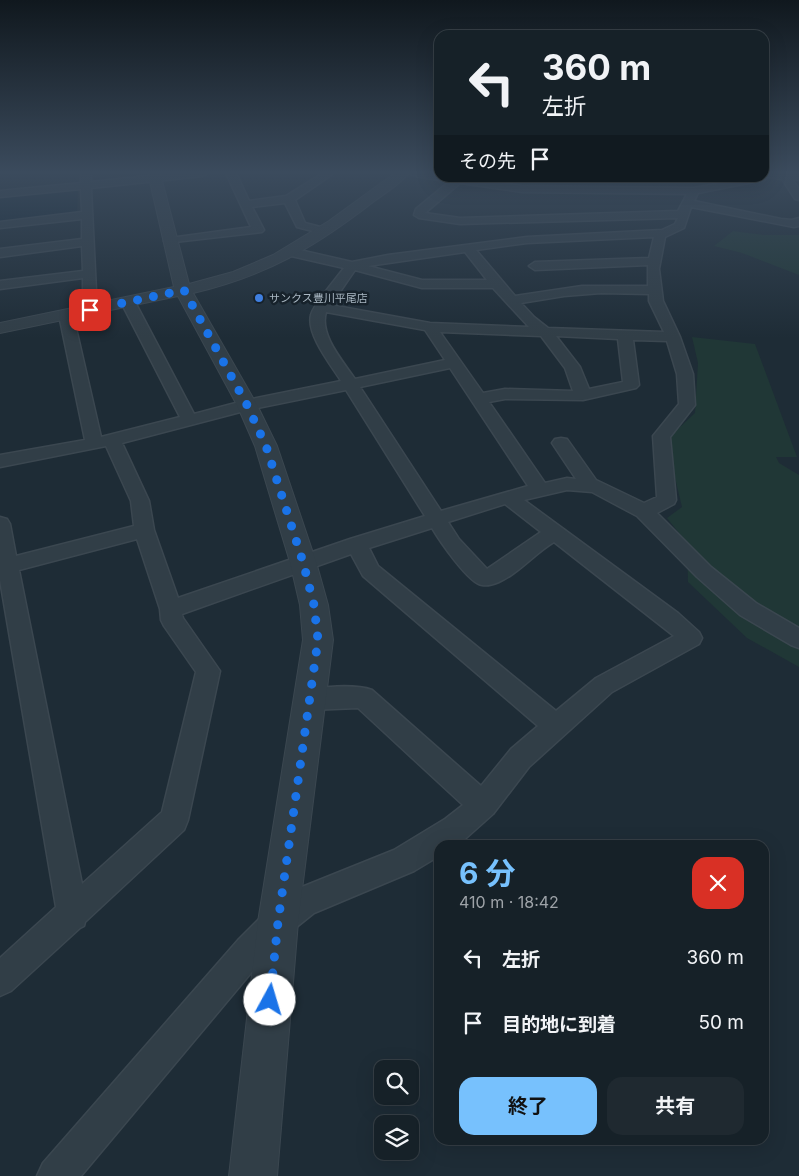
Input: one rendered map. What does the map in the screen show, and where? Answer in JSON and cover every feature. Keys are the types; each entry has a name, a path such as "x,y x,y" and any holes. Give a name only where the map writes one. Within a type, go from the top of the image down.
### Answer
{"street":[{"path":"86,228 90,310"},
{"path":"167,228 179,279 247,405 266,446 303,562 314,605 318,640 278,922 253,1176"},
{"path":"170,241 258,230 257,228"},
{"path":"314,228 324,230"},
{"path":"0,328 212,284 262,267 291,252 327,228"},
{"path":"555,228 561,238"},
{"path":"555,532 535,544 502,571 492,577 483,578 452,544 350,384 318,330 317,320 321,307 352,266 406,256 516,242 662,232 676,228"},
{"path":"644,511 667,500 661,436 687,405 685,374 673,337 656,301 653,261 662,232"},
{"path":"0,253 87,242"},
{"path":"516,242 534,266 562,292"},
{"path":"469,249 511,301 529,320 545,332 572,367 583,395"},
{"path":"291,252 422,284 496,284"},
{"path":"534,266 653,261"},
{"path":"0,285 88,274"},
{"path":"511,301 536,295 562,292 655,290"},
{"path":"128,302 189,420"},
{"path":"321,307 430,326 673,337"},
{"path":"0,980 73,915 174,820 208,671 172,620 171,609 144,530 140,501 103,441 66,315"},
{"path":"430,326 540,490"},
{"path":"479,399 506,394 583,395 631,385 625,335"},
{"path":"0,461 103,441 247,405 455,363"},
{"path":"561,443 590,485"},
{"path":"171,609 357,544 508,497 567,484 590,485 596,486 644,511 704,572 748,609 799,640"},
{"path":"437,840 455,829 483,805 520,758 604,686 691,638 670,619 508,497"},
{"path":"0,524 4,566 73,915"},
{"path":"4,566 144,530"},
{"path":"357,544 370,571 556,726"},
{"path":"310,699 363,697 483,805"},
{"path":"56,1176 250,950 278,922 303,902 404,861 434,842"}],"green space":[{"path":"733,231 764,235 799,235 799,275 742,253 714,246"},
{"path":"692,337 755,344 797,457 776,457 779,463 799,475 799,667 747,638 688,582 687,543 667,518 682,507 666,440 695,413 698,363"}],"place":[{"name":"サンクス豊川平尾店","path":"259,298"}],"route":[{"path":"90,310 184,290 247,405 266,446 303,562 314,605 318,640 278,922 270,1000"}]}
